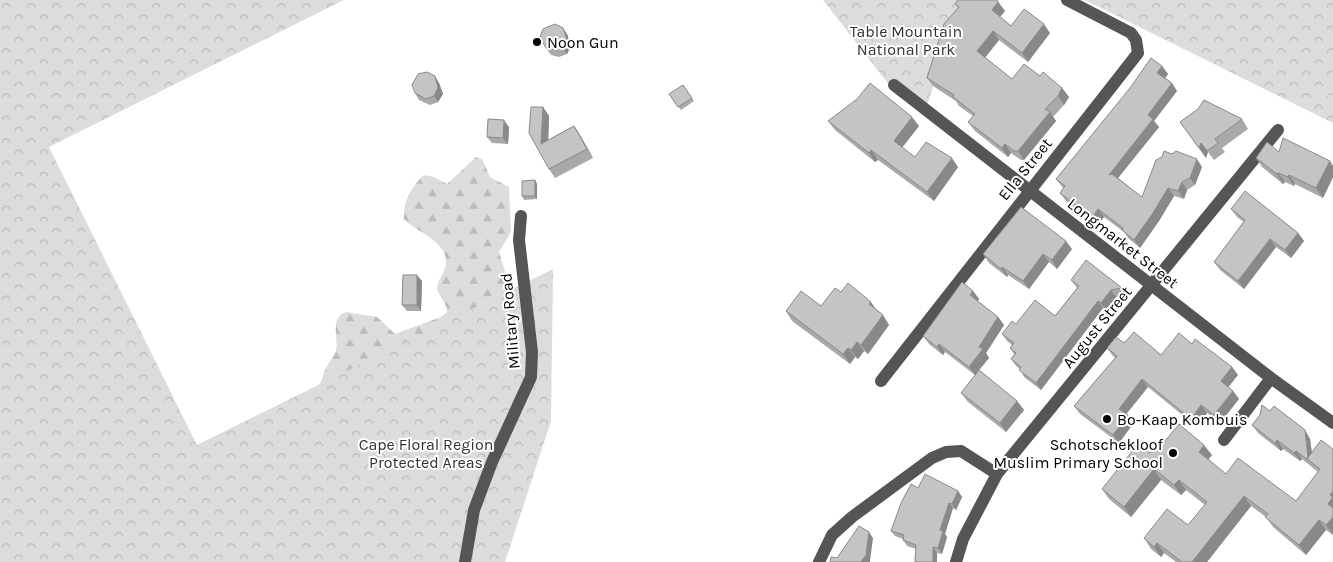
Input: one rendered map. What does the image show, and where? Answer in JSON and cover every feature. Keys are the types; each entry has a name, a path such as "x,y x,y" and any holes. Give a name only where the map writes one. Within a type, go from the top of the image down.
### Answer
{"street":[{"name":"Ella Street","path":"882,381 1029,190 1138,53 1136,40 1131,33 1067,0"},
{"name":"Longmarket Street","path":"894,86 1271,378 1333,423"},
{"name":"August Street","path":"956,562 963,539 997,474 1278,130"},
{"name":"Military Road","path":"465,562 477,502 492,462 531,378 532,352 519,240 521,216"},
{"path":"1224,440 1271,378"},
{"path":"819,562 832,535 852,517 938,454 961,451 997,474"}],"green space":[{"name":"Cape Floral Region Protected Areas","path":"0,0 344,0 49,147 197,445 553,269 551,421 505,562 0,562"},
{"name":"Table Mountain National Park","path":"823,0 961,0 925,112 897,95"},
{"path":"1085,0 1333,0 1333,123"},
{"path":"476,157 482,159 490,177 509,187 511,232 499,252 511,291 242,562 316,389 336,351 336,324 341,315 346,312 377,317 395,334 441,317 447,312 447,308 437,290 446,264 445,256 437,243 404,219 406,200 415,184 424,175 434,177 447,184"}],"building":[{"path":"958,0 997,0 998,2 992,10 1011,26 1024,9 1044,24 1022,53 993,31 977,51 1012,79 1024,64 1040,76 1043,72 1062,88 1058,96 1045,109 1050,112 1018,151 1014,151 1005,144 1002,148 968,122 975,114 953,97 954,95 927,78 944,24 959,7 955,4"},
{"path":"555,24 563,28 567,40 562,47 554,50 546,48 540,37 543,29"},
{"path":"1151,58 1162,66 1157,73 1172,83 1148,115 1153,119 1109,175 1112,174 1142,197 1156,160 1162,157 1164,151 1172,154 1176,151 1197,159 1190,178 1182,182 1178,191 1168,188 1134,240 1122,230 1123,228 1098,209 1092,218 1060,193 1065,186 1056,179 1130,88"},
{"path":"427,72 435,76 438,88 434,96 426,99 415,93 412,85 418,74"},
{"path":"870,83 912,117 894,141 915,157 926,142 952,158 927,192 871,150 869,153 828,121 857,99"},
{"path":"683,85 692,98 678,107 669,94"},
{"path":"1204,100 1242,119 1215,139 1218,143 1207,151 1201,143 1199,148 1180,122 1198,109"},
{"path":"531,107 543,107 541,144 574,126 587,149 549,169 529,133"},
{"path":"488,119 504,120 503,138 487,137"},
{"path":"1283,138 1330,161 1316,188 1289,175 1288,177 1277,174 1256,158 1267,142 1279,152"},
{"path":"535,180 535,196 522,196 522,181"},
{"path":"1245,191 1298,233 1285,250 1270,239 1238,281 1214,262 1245,220 1231,209"},
{"path":"1021,207 1066,241 1052,260 1043,254 1023,281 1002,267 1001,269 983,254"},
{"path":"1086,260 1122,288 1111,290 1101,303 1098,301 1036,383 1019,370 1021,367 1011,359 1016,353 1010,348 1014,343 1002,334 1012,321 1016,324 1035,300 1055,316 1079,286 1071,280"},
{"path":"403,275 417,275 417,305 402,305"},
{"path":"962,282 973,291 970,295 998,317 979,347 983,349 969,367 939,344 937,347 923,336"},
{"path":"848,283 883,315 861,345 857,342 851,350 848,348 843,354 786,311 801,291 821,306 835,288 841,292"},
{"path":"1134,332 1161,355 1179,333 1192,344 1195,339 1232,367 1221,381 1233,391 1214,415 1201,405 1191,419 1142,379 1119,409 1128,415 1113,435 1074,406 1117,356 1107,348 1116,337 1124,343"},
{"path":"979,370 1017,401 1000,423 961,393"},
{"path":"1262,405 1270,411 1274,406 1305,430 1308,460 1296,451 1294,453 1277,440 1275,443 1252,425 1260,415"},
{"path":"1179,424 1204,445 1199,452 1226,474 1238,458 1296,501 1320,469 1307,459 1321,440 1333,449 1333,491 1330,495 1333,497 1328,504 1333,508 1333,517 1326,525 1319,520 1299,545 1265,517 1268,514 1244,496 1192,562 1182,562 1157,543 1154,547 1144,538 1167,509 1188,525 1207,502 1179,480 1174,485 1154,469 1124,507 1102,489 1138,444 1150,453 1162,439 1165,441"},
{"path":"925,474 958,491 952,504 949,503 940,530 943,531 938,548 933,547 933,562 915,562 916,545 903,540 904,535 891,531 901,503 911,484 918,488"},
{"path":"859,526 869,532 866,555 861,562 830,562 831,557 837,558"}],"place":[{"name":"Noon Gun","path":"537,42"},
{"name":"Bo-Kaap Kombuis","path":"1107,419"},
{"name":"Schotschekloof Muslim Primary School","path":"1173,453"}]}
